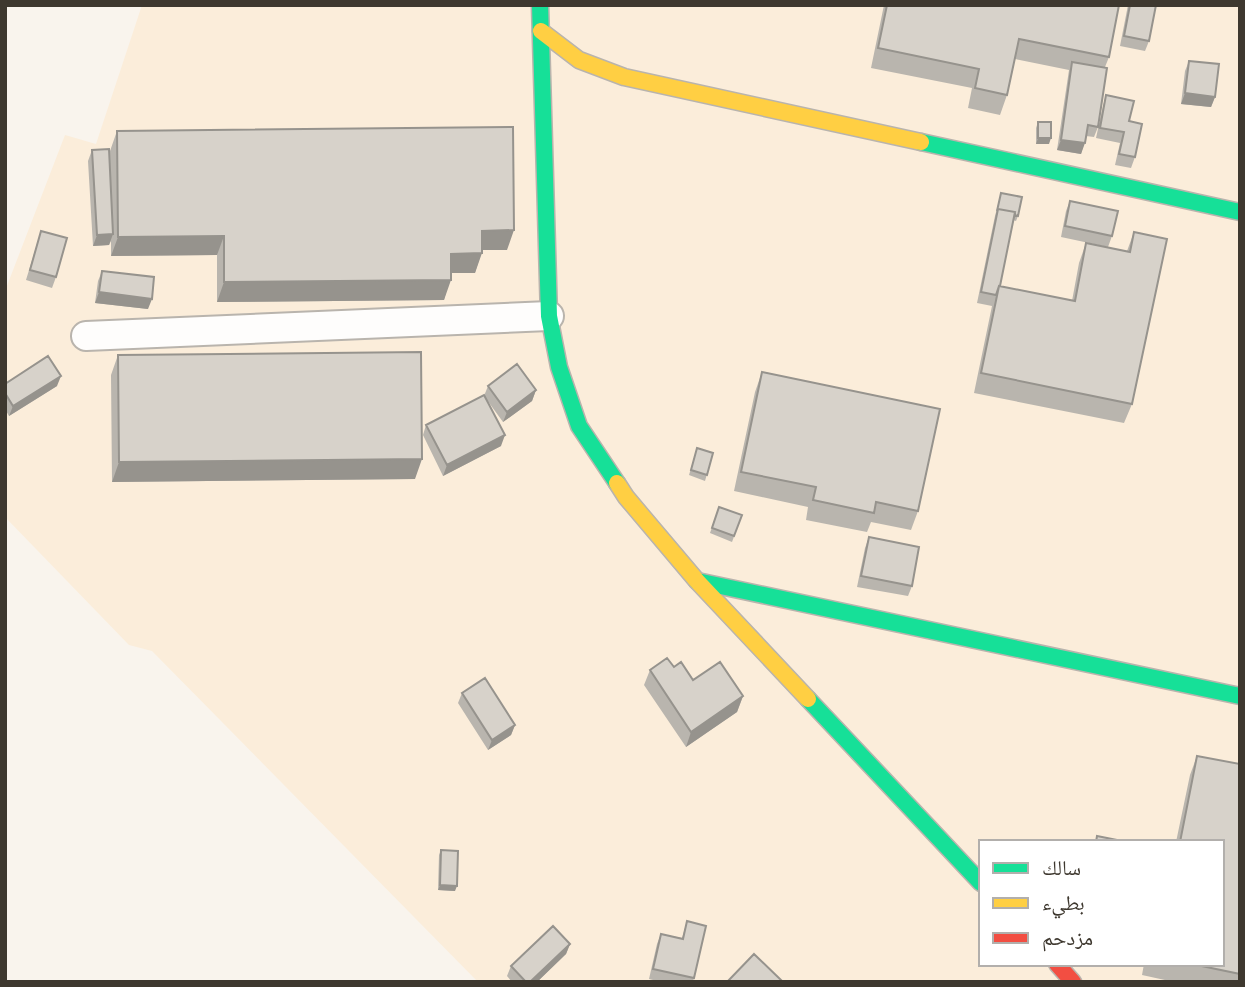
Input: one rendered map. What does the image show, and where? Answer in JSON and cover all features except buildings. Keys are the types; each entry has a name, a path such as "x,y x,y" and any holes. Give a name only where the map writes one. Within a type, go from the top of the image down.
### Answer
{"street":[{"path":"540,5 549,316 559,367 579,426 626,498 697,581 979,881"},
{"path":"541,31 579,60 624,77 1240,212"},
{"path":"86,336 549,316"},
{"path":"697,581 1240,696"},
{"path":"1059,966 1073,982"}],"shaded area":[{"path":"142,5 1240,5 1240,982 478,982 152,651 129,645 5,517 5,291 65,135 96,144"}],"traffic: fast":[{"path":"540,5 549,316 559,367 579,426 617,483"},
{"path":"921,142 1240,212"},
{"path":"697,581 1240,696"},
{"path":"808,699 979,881"}],"traffic: slow":[{"path":"541,31 579,60 624,77 921,142"},
{"path":"617,483 697,581 808,699"}],"traffic: jam":[{"path":"1059,966 1073,982"}]}
